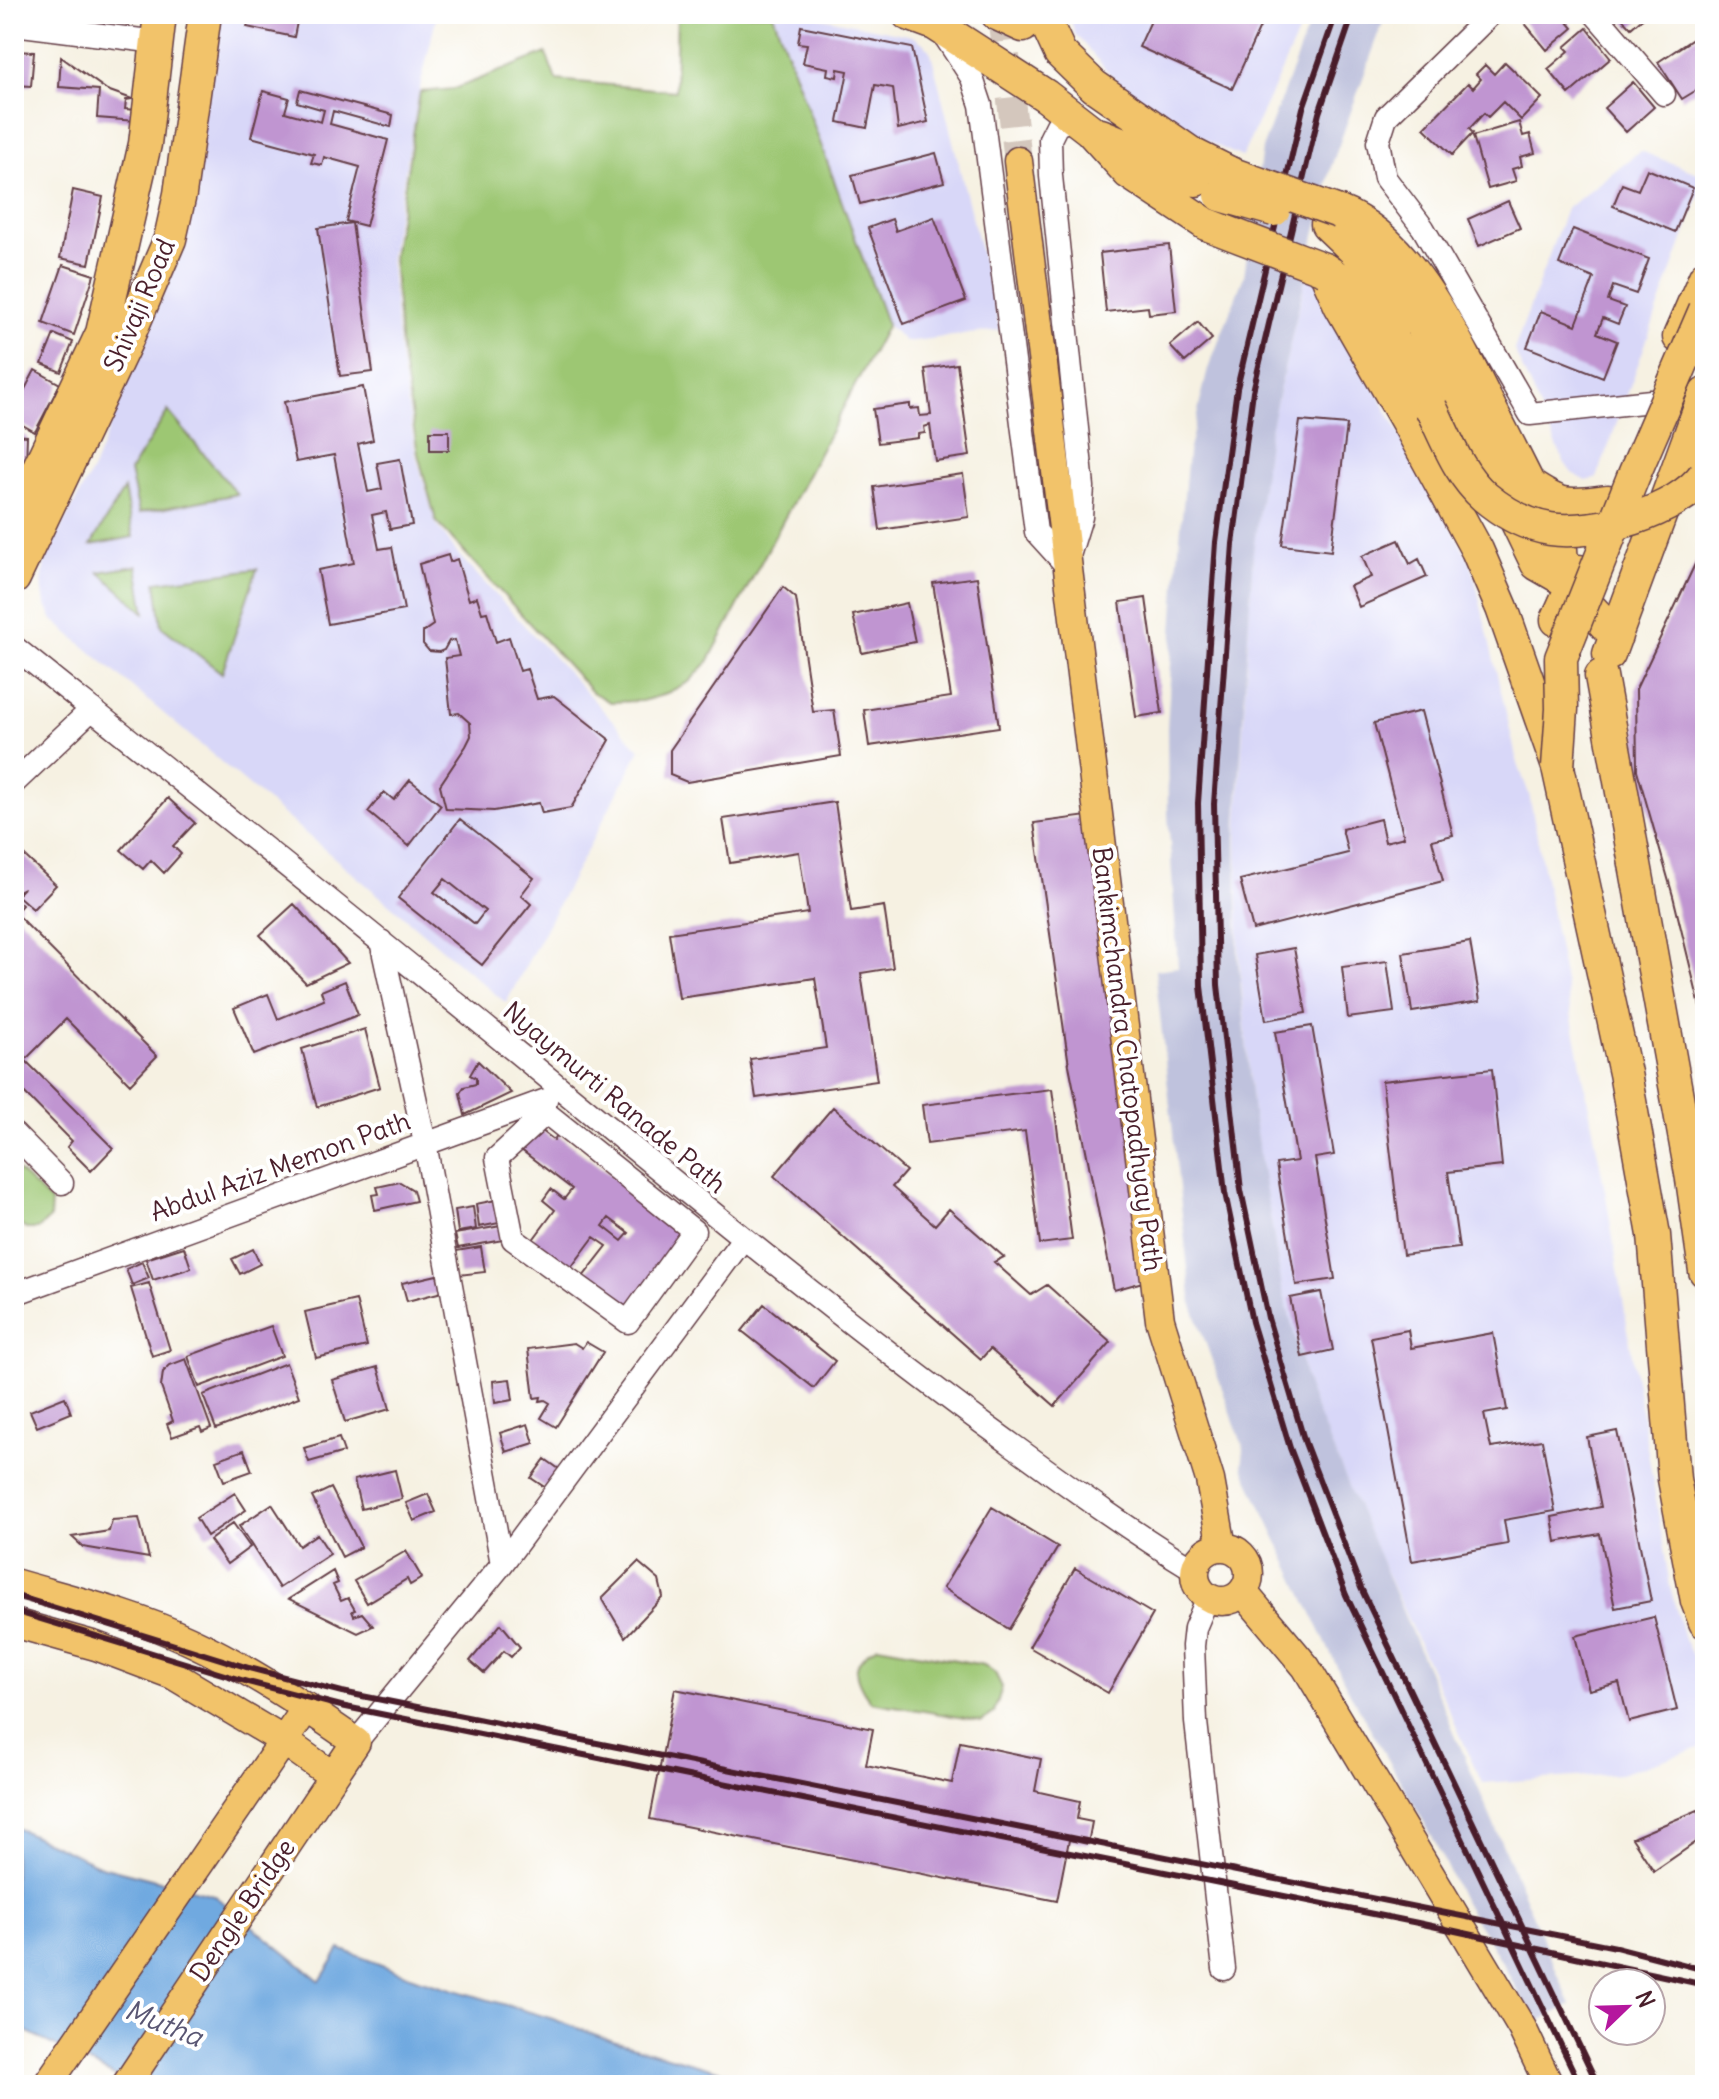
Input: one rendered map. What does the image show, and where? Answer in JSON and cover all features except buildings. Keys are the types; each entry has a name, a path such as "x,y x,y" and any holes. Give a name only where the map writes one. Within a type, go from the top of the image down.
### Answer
{"highway":[{"path":"102,333 140,261 158,198 182,14"},
{"name":"Shivaji Road","path":"14,578 118,358 170,239 180,194 205,14"},
{"path":"997,14 1023,26 1034,14"},
{"path":"1042,14 1060,53 1078,72 1192,154 1226,184"},
{"path":"922,19 1046,96 1083,124 1129,173 1206,224 1324,269 1357,290 1389,333 1461,469 1482,495 1503,511 1526,523 1551,529 1620,524 1657,510 1699,483 1690,474"},
{"name":"Shivaji Road","path":"14,520 102,333 145,144 159,28"},
{"path":"1083,124 1226,184 1333,218 1355,218 1373,230 1415,275 1443,315 1561,549 1557,577 1557,620 1576,658 1591,672 1601,676"},
{"path":"1333,218 1397,291 1422,326 1557,577 1616,636"},
{"path":"1324,269 1340,305 1477,550 1502,608 1558,767 1625,1073 1654,1235 1674,1479 1697,1601 1705,1622"},
{"path":"1557,620 1557,577 1608,501 1705,277"},
{"path":"1558,767 1562,709 1561,658 1633,477 1705,310"},
{"path":"1705,394 1690,474 1616,636 1601,676 1692,1179 1705,1271"},
{"path":"1529,485 1548,498 1571,506 1608,501"}],"main road":[{"path":"1018,161 1060,494 1066,565"},
{"name":"Bankimchandra Chatopadhyay Path","path":"1066,565 1160,1320 1210,1480 1222,1547"},
{"path":"1222,1547 1237,1551 1247,1563 1249,1578 1243,1592 1222,1602 1208,1597 1197,1586 1195,1570 1201,1556 1222,1547"},
{"path":"14,1583 108,1610 188,1640 307,1707 356,1742"},
{"path":"1243,1592 1306,1667 1522,2028 1549,2085"},
{"path":"14,1623 96,1646 173,1675 284,1741 333,1776"},
{"path":"47,2085 307,1707"},
{"name":"Dengle Bridge","path":"126,2085 356,1742"}],"street":[{"path":"1491,14 1386,117 1378,142 1385,178 1423,228 1530,414 1651,401"},
{"path":"1595,14 1664,94"},
{"path":"922,19 972,78 981,105 1036,532 1066,565"},
{"path":"14,24 159,28"},
{"name":"Bankimchandra Chatopadhyay Path","path":"1066,565 1081,517 1083,487 1051,176 1050,139 1057,125 1083,124"},
{"name":"Nyaymurti Ranade Path","path":"14,647 381,941 742,1240 1016,1448 1132,1532 1195,1570"},
{"path":"14,783 92,709"},
{"path":"381,941 425,1143 502,1564"},
{"name":"Abdul Aziz Memon Path","path":"14,1294 425,1143 540,1109 566,1093"},
{"path":"540,1109 694,1231 628,1322 513,1239 497,1158 540,1109"},
{"path":"14,1134 62,1183"},
{"path":"356,1742 502,1564 742,1240"},
{"path":"1208,1597 1195,1628 1193,1646 1196,1722 1224,1969"}],"shaded area":[{"path":"212,14 437,14 419,92 390,257 399,352 416,455 435,522 457,553 640,750 506,1003 53,620 45,604 42,585 45,558 93,469 167,284"},
{"path":"774,14 803,14 912,36 925,44 931,53 1000,330 906,342 887,325"},
{"path":"1069,14 1307,14 1242,157 1215,145 1160,112 1116,81 1075,34"},
{"path":"1313,14 1386,14 1331,167 1269,434 1253,552 1236,838 1238,957 1253,1114 1282,1287 1310,1395 1571,2005 1535,2023 1492,1945 1462,1900 1432,1836 1346,1686 1242,1466 1244,1449 1192,1305 1155,970 1178,967 1168,814 1167,728 1177,569 1188,453 1208,369 1244,276 1262,149"},
{"path":"1640,151 1705,176 1705,179 1597,478 1586,481 1572,473 1564,462 1514,350 1566,209"},
{"path":"1308,268 1471,563 1518,764 1529,794 1606,1196 1670,1586 1684,1639 1705,1680 1705,1746 1620,1774 1482,1783 1310,1395 1282,1287 1253,1114 1239,957 1237,839 1253,552 1269,434"}],"green space":[{"path":"677,14 773,14 887,325 708,662 689,682 663,695 642,701 610,702 592,692 436,521 418,454 401,351 393,257 420,92 454,89 546,53 556,80 675,91"},
{"path":"168,411 237,494 139,513 130,471"},
{"path":"124,489 133,537 91,545"},
{"path":"137,566 145,613 99,572"},
{"path":"257,569 222,673 162,627 156,582"},
{"path":"14,1167 51,1202 50,1218 38,1229 26,1229 14,1221"},
{"path":"878,1646 984,1665 995,1673 1002,1687 994,1713 982,1721 871,1702 860,1685 856,1671 862,1658"}],"water":[{"name":"Mutha","path":"14,1827 101,1866 214,1895 320,1981 340,1949 418,1979 550,2018 613,2041 772,2085 132,2085 14,2025"}],"tunnel":[{"path":"1001,14 1018,161"}],"railway":[{"path":"1336,14 1303,108 1237,388 1216,542 1198,803 1201,986 1225,1193 1252,1322 1290,1448 1346,1595 1580,2085"},
{"path":"1353,14 1319,113 1253,391 1233,544 1214,804 1218,985 1241,1190 1268,1318 1305,1443 1361,1588 1598,2085"},
{"path":"14,1595 249,1668 342,1692 1616,1947 1705,1970"},
{"path":"14,1611 248,1682 341,1706 1418,1923 1705,1985"}]}
